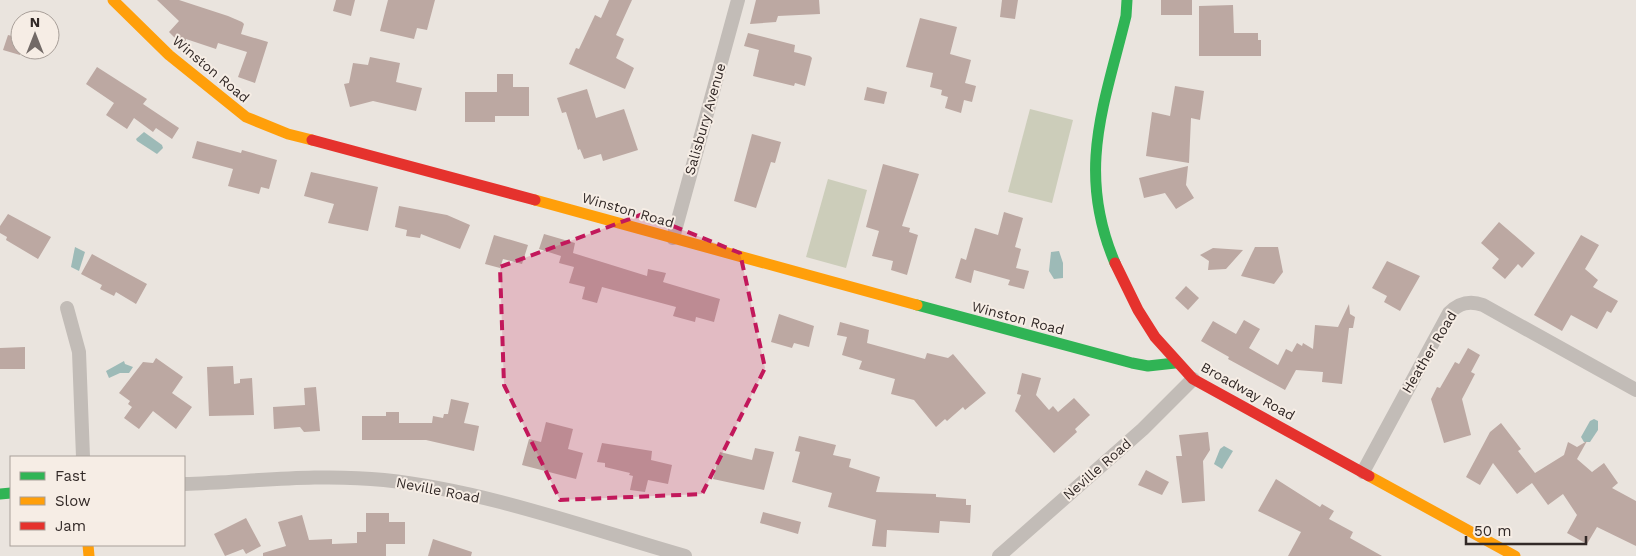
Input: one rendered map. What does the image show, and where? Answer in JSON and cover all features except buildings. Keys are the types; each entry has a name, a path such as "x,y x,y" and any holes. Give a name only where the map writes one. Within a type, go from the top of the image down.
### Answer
{"street":[{"name":"Winston Road","path":"113,0 168,55 246,117 288,134 673,238 915,306 1132,363 1148,366 1175,363"},
{"name":"Salisbury Avenue","path":"673,238 738,0"},
{"name":"Broadway Road","path":"1127,0 1126,16 1102,117 1094,165 1101,224 1117,270 1152,335 1175,363 1193,379 1515,556"},
{"name":"Heather Road","path":"1363,472 1449,314 1455,307 1466,302 1483,305 1636,390"},
{"path":"67,308 79,352 83,456"},
{"name":"Neville Road","path":"999,556 1143,429 1193,379"},
{"name":"Neville Road","path":"185,484 268,478 384,480 500,502 685,556"}],"highlighted area":[{"path":"643,214 740,253 765,368 702,494 560,500 504,385 500,267"}],"green space":[{"path":"1030,109 1073,120 1052,203 1008,192"},
{"path":"828,179 867,190 846,268 806,257"}],"water":[{"path":"144,132 162,145 163,148 157,154 137,141 136,139"},
{"path":"75,247 85,252 79,271 71,267"},
{"path":"1059,251 1063,263 1063,278 1054,279 1049,271 1051,252"},
{"path":"124,361 125,364 133,367 129,373 120,373 109,378 106,371"},
{"path":"1594,419 1598,421 1598,430 1590,442 1584,442 1581,437 1590,421"},
{"path":"1224,446 1233,451 1222,469 1214,464 1220,449"}],"traffic: fast":[{"path":"1115,263 1103,230 1097,198 1096,168 1103,109 1126,16 1127,0"},
{"path":"917,305 1132,363 1148,366 1175,363"},
{"path":"0,494 10,493"}],"traffic: slow":[{"path":"113,0 169,55 246,117 288,134 312,140"},
{"path":"535,200 917,305"},
{"path":"1369,476 1515,556"},
{"path":"88,546 89,556"}],"traffic: jam":[{"path":"312,140 535,200"},
{"path":"1115,263 1138,310 1155,337 1193,379 1369,476"}]}
